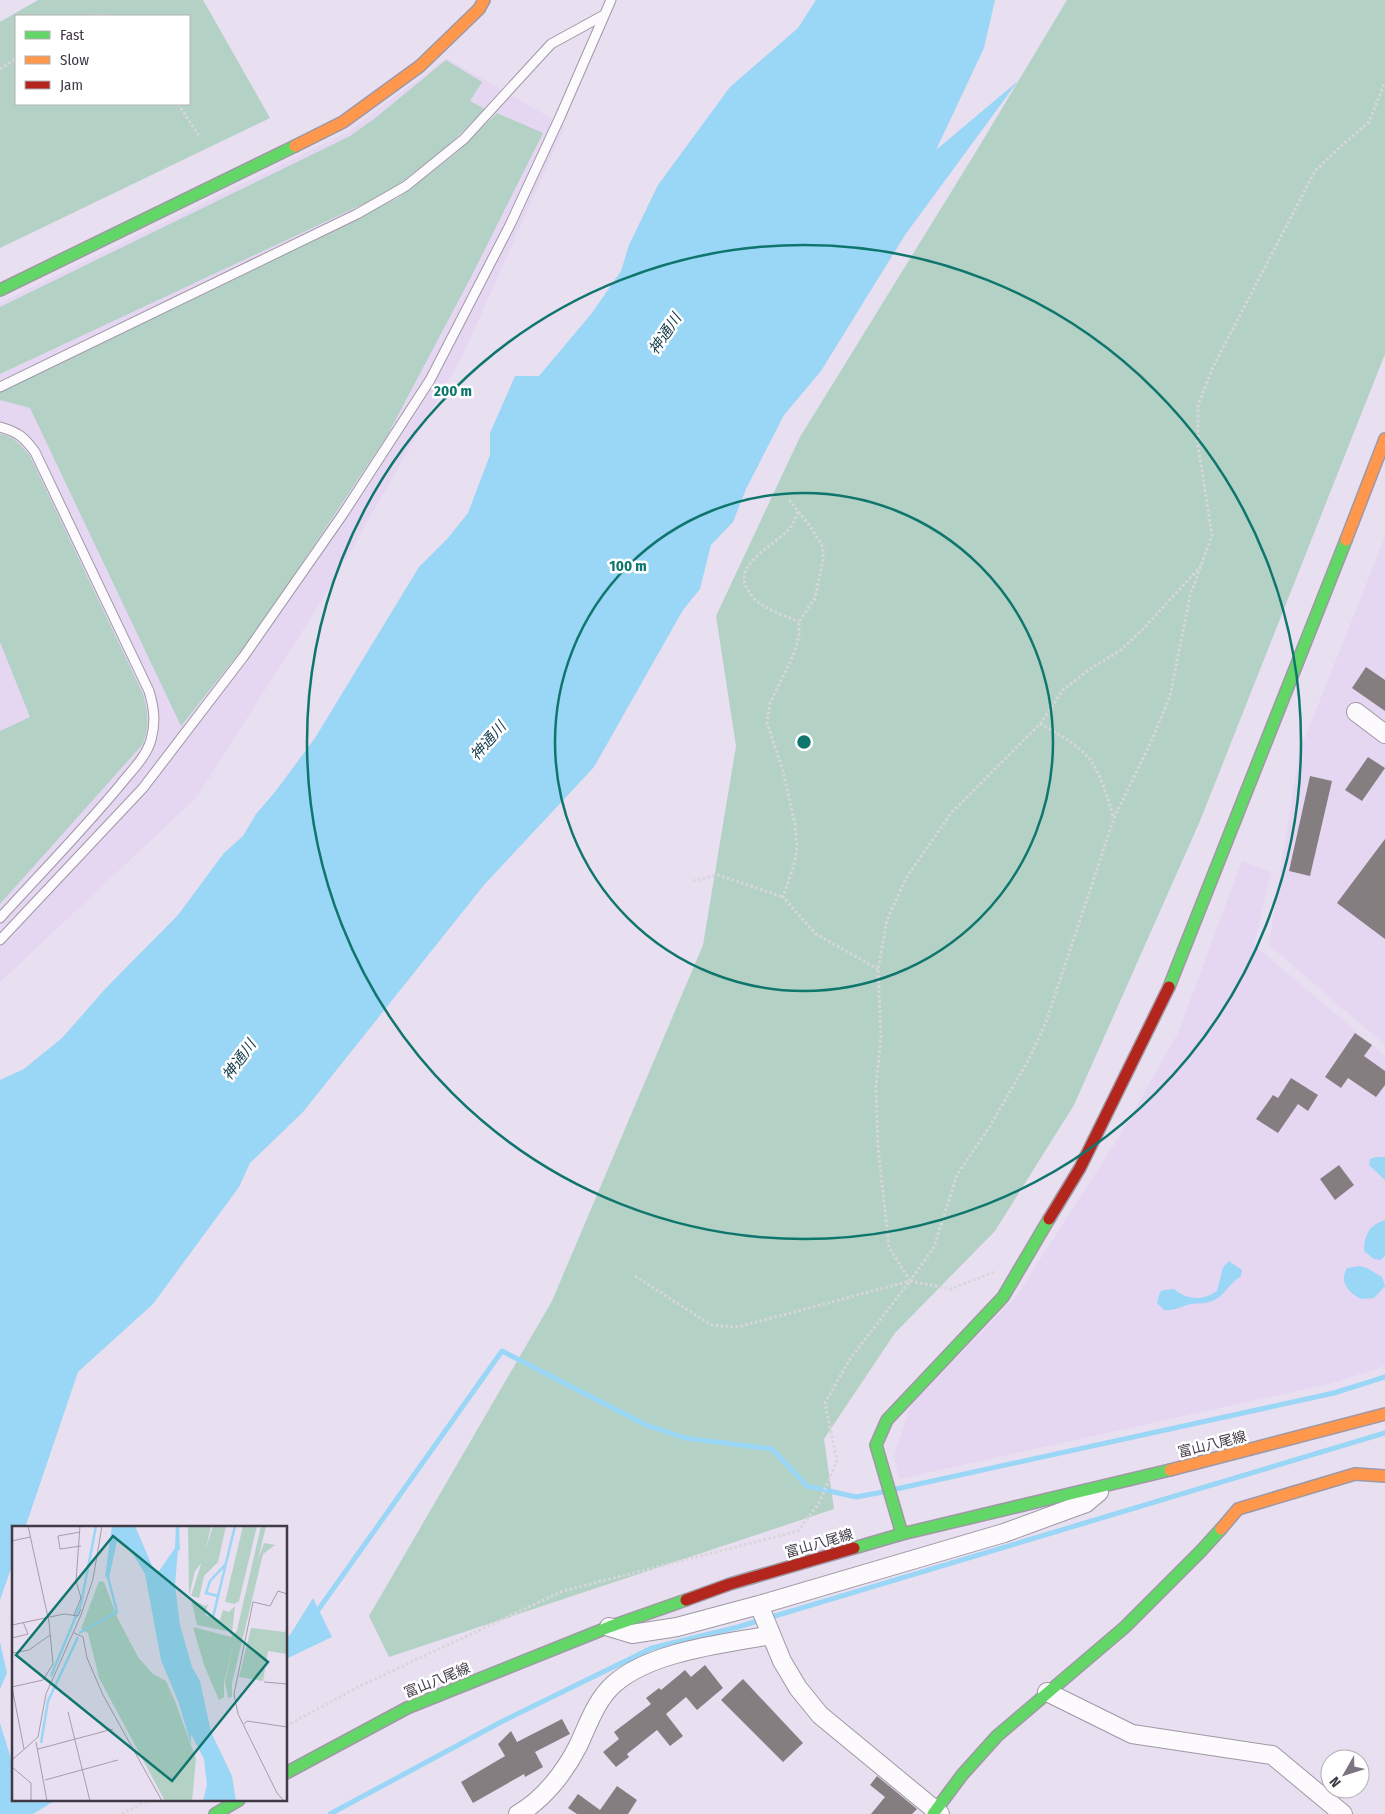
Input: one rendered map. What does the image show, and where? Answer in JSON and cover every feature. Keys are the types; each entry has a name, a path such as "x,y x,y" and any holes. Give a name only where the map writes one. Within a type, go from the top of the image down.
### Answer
{"street":[{"path":"0,290 344,122 420,66 479,9 484,0"},
{"path":"902,1534 876,1445 887,1420 1003,1297 1080,1168 1174,976 1385,439"},
{"path":"1356,712 1385,734"},
{"name":"富山八尾線","path":"288,1771 407,1708 609,1627 730,1584 902,1534 1214,1459 1385,1414"},
{"path":"765,1620 782,1661 798,1688 820,1715 936,1813 962,1775 997,1736 1125,1627 1201,1551 1238,1509 1355,1474 1385,1476"},
{"path":"518,1814 557,1781 577,1748 594,1710 613,1685 639,1667 682,1653 765,1620 1086,1503 1107,1485"},
{"path":"609,1627 632,1634 677,1627 765,1620"},
{"path":"1047,1692 1132,1734 1272,1756 1343,1814"},
{"path":"215,1814 236,1802"}],"lane":[{"path":"0,940 143,788 244,656 343,514 430,380 510,225 611,0"},
{"path":"0,387 357,214 406,186 464,139 551,44 604,15"},
{"path":"0,427 15,431 26,440 35,452 149,691 154,710 155,724 142,758 109,799 0,918"}],"path":[{"path":"0,69 15,60"},
{"path":"288,1725 358,1687 563,1590 798,1531 819,1503 837,1461 825,1403 850,1359 934,1247 957,1175 990,1126 1029,1059 1046,1022 1114,818 1151,742 1170,696 1190,596 1212,535 1198,446 1198,405 1213,367 1315,171 1369,122 1385,82"},
{"path":"179,105 199,136"},
{"path":"783,897 794,865 797,847 795,824 783,771 767,723 770,702 793,656 799,636 799,622 816,598 823,560 823,547 789,500"},
{"path":"798,512 788,529 750,563 746,570 745,579 747,589 759,604 799,622"},
{"path":"910,1281 889,1247 878,1147 876,1086 881,1037 878,969 887,920 906,878 952,812 1040,724 1063,690 1090,669 1121,650 1202,565"},
{"path":"1040,724 1071,742 1089,758 1108,799 1114,818"},
{"path":"693,881 718,875 783,897 816,934 878,969"},
{"path":"635,1276 712,1324 738,1327 910,1281 951,1289 993,1272 1016,1274"},
{"path":"122,1814 144,1802"}],"shaded area":[{"path":"446,58 565,126 462,357 324,597 197,797 0,982 0,303 348,132"},
{"path":"1385,537 1385,1045 1269,945 1299,753"},
{"path":"1242,861 1271,872 1254,945 1385,1056 1385,1366 1333,1383 899,1479 894,1457 910,1406 1015,1298 1119,1137 1178,1033"}],"green space":[{"path":"38,0 203,0 270,118 0,248 0,22"},
{"path":"1067,0 1385,0 1385,354 1200,821 1074,1105 995,1231 895,1333 824,1439 834,1509 389,1657 369,1616 552,1301 703,945 736,746 716,616 800,437"},
{"path":"446,60 482,82 470,101 485,109 446,148 387,193 0,374 0,307 350,136 374,119"},
{"path":"497,113 543,133 471,277 387,436 256,632 181,726 30,408 0,400 0,384 398,198 455,154"},
{"path":"0,434 13,439 30,456 143,694 148,719 143,744 0,904 0,731 30,717 0,642"}],"water":[{"name":"神通川","path":"816,0 995,0 984,48 936,150 1018,81 905,235 821,371 784,415 746,489 733,522 711,545 700,589 683,610 594,767 484,885 303,1112 250,1163 239,1187 153,1304 78,1372 26,1526 12,1526 12,1566 0,1600 0,1080 24,1069 62,1038 106,988 178,915 224,853 243,836 256,814 275,792 315,738 419,567 448,538 468,513 490,455 490,433 515,376 539,376 592,313 621,271 629,245 658,185 730,87 798,28"},
{"path":"1385,1157 1385,1180 1369,1165 1370,1159"},
{"path":"1385,1220 1385,1256 1381,1260 1374,1259 1364,1251 1366,1236 1371,1228"},
{"path":"1229,1261 1242,1270 1241,1276 1215,1300 1168,1310 1164,1310 1157,1303 1160,1292 1164,1290 1174,1289 1179,1293 1195,1298 1212,1294 1217,1291 1223,1267"},
{"path":"1359,1266 1367,1268 1382,1277 1385,1286 1374,1298 1361,1299 1349,1290 1344,1282 1347,1268"},
{"path":"313,1598 332,1637 288,1658 288,1636"},
{"path":"0,1642 7,1673 0,1689"},
{"path":"0,1723 12,1762 12,1802 53,1802 33,1814 0,1814"}],"building":[{"path":"1366,667 1385,680 1385,711 1352,688"},
{"path":"1368,757 1385,768 1362,801 1345,790"},
{"path":"1310,776 1332,781 1310,876 1289,871"},
{"path":"1385,839 1385,939 1337,903"},
{"path":"1355,1033 1372,1045 1364,1056 1385,1071 1385,1085 1376,1097 1348,1078 1341,1088 1325,1077"},
{"path":"1291,1078 1318,1095 1308,1111 1298,1104 1278,1133 1256,1119 1273,1095 1278,1098"},
{"path":"1339,1165 1354,1185 1335,1200 1320,1179"},
{"path":"705,1665 723,1688 697,1710 686,1697 666,1714 683,1736 670,1746 657,1730 627,1754 629,1757 616,1767 603,1752 619,1739 614,1732 651,1704 646,1698 659,1688 661,1690 685,1670 691,1677"},
{"path":"743,1679 803,1743 783,1762 721,1700"},
{"path":"562,1719 570,1734 535,1752 543,1767 525,1777 524,1774 473,1803 461,1782 505,1756 498,1744 511,1731 517,1742"},
{"path":"877,1776 917,1809 912,1814 871,1814 885,1797 870,1785"},
{"path":"617,1786 637,1800 628,1814 577,1814 568,1808 578,1794 600,1810"}],"waterway":[{"path":"316,1613 502,1351 646,1425 685,1438 772,1449 807,1486 856,1497 883,1492"},
{"path":"896,1489 1334,1393 1385,1377"},
{"path":"330,1814 501,1722 652,1648 738,1627 1385,1433"}],"traffic: fast":[{"path":"0,290 295,146"},
{"path":"1169,987 1346,540"},
{"path":"902,1534 876,1445 887,1420 1003,1297 1049,1219"},
{"path":"854,1548 902,1534 1170,1470"},
{"path":"933,1814 962,1775 997,1736 1125,1627 1221,1529"},
{"path":"288,1772 407,1708 609,1627 686,1600"},
{"path":"215,1814 236,1802"}],"traffic: slow":[{"path":"295,146 343,122 420,66 479,9 484,0"},
{"path":"1346,540 1385,439"},
{"path":"1170,1470 1385,1414"},
{"path":"1221,1529 1238,1509 1355,1474 1385,1476"}],"traffic: jam":[{"path":"1049,1219 1080,1168 1169,987"},
{"path":"686,1600 730,1584 854,1548"}]}
